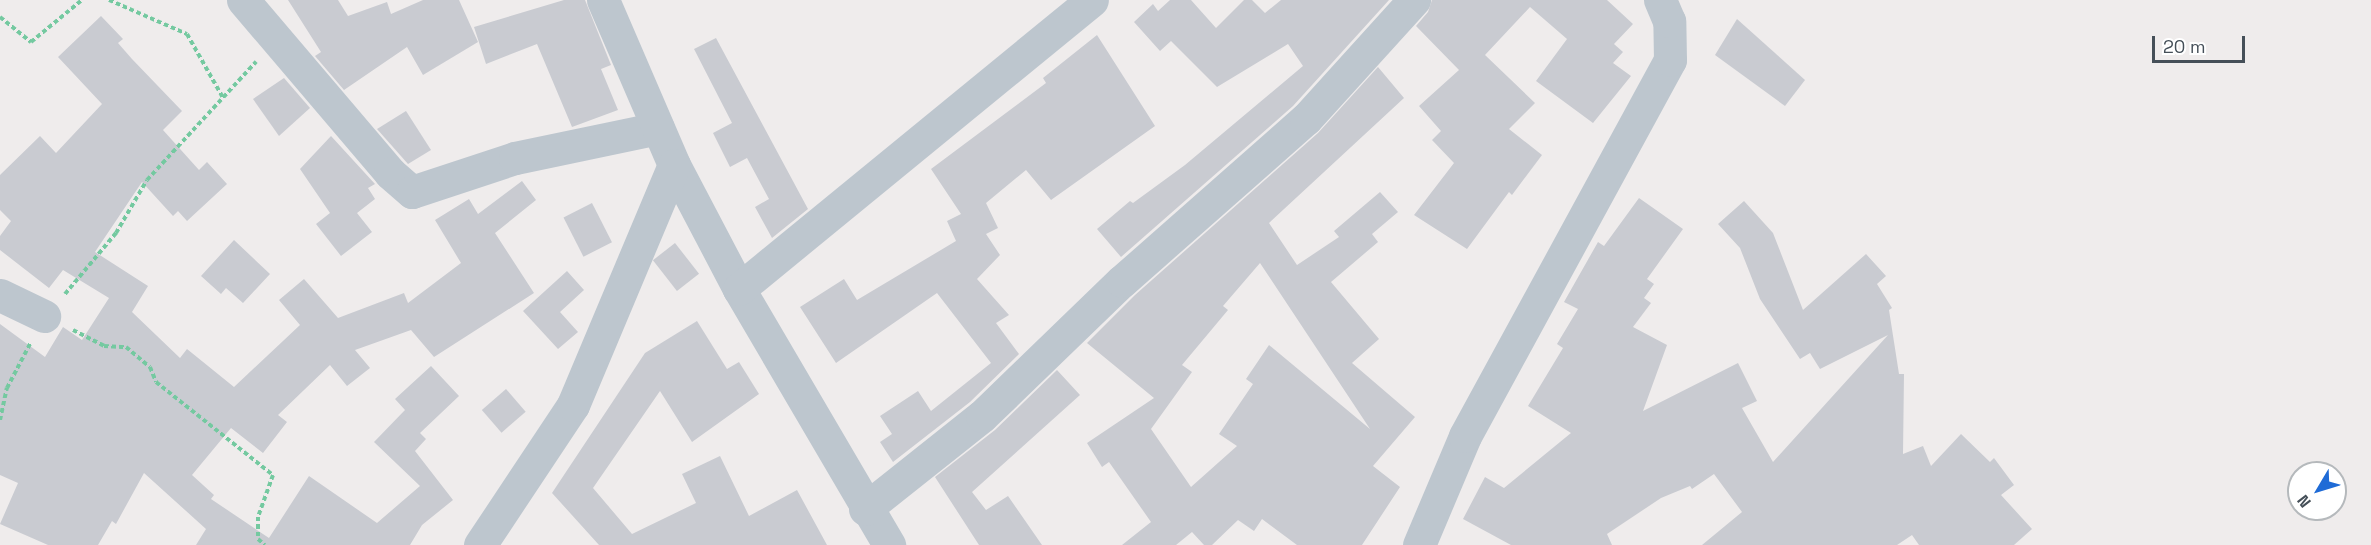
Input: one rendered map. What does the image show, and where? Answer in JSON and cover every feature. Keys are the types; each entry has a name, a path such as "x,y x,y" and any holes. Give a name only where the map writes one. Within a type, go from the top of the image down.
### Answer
{"street":[{"path":"243,0 390,173 412,192 507,160 658,128"},
{"path":"603,0 674,165 739,289 865,509 889,545"},
{"path":"739,289 1092,0"},
{"path":"865,509 982,416 1122,281 1306,119 1414,0"},
{"path":"1419,545 1465,436 1670,60 1669,21 1659,0"},
{"path":"480,545 573,405 674,165"},
{"path":"0,295 44,316"}],"path":[{"path":"0,17 31,42 82,0"},
{"path":"109,0 187,34 223,98"},
{"path":"0,420 7,388 44,316 116,233 147,180 276,39"},
{"path":"44,316 104,346 126,347 150,367 156,382 273,475 258,517 258,539 265,545"}],"building":[{"path":"288,0 338,0 348,16 387,2 391,14 423,0 459,0 478,42 423,75 407,47 344,90 315,56 321,52"},
{"path":"564,0 585,0 611,65 601,69 618,110 572,127 537,44 486,64 474,27"},
{"path":"1170,0 1191,0 1216,28 1244,0 1252,0 1265,13 1281,0 1389,0 1293,106 1121,257 1097,229 1130,201 1133,203 1185,165 1303,66 1288,44 1217,87 1171,41 1160,51 1134,22 1153,4 1158,11"},
{"path":"1432,0 1607,0 1633,24 1614,44 1623,52 1613,63 1631,76 1593,123 1536,81 1567,39 1530,7 1485,55 1535,103 1509,129 1542,155 1512,195 1509,192 1467,249 1414,215 1454,163 1432,140 1441,131 1419,106 1459,70 1416,26 1428,12"},
{"path":"101,16 123,39 118,43 182,111 163,130 199,170 207,162 227,184 187,221 178,211 173,216 142,182 95,252 148,286 132,312 180,358 187,349 234,387 300,325 279,300 304,279 338,318 404,293 408,303 461,263 435,220 469,199 478,214 522,181 536,200 495,233 534,293 434,357 411,330 355,350 370,368 347,386 330,365 278,415 287,422 263,453 231,428 192,475 214,495 211,499 269,538 309,476 377,523 420,486 374,442 405,410 395,399 431,366 459,396 420,433 426,439 415,451 453,500 422,525 410,545 196,545 206,529 144,473 116,524 112,521 98,545 48,545 0,524 18,483 0,475 0,324 45,357 63,327 82,340 109,298 63,270 49,288 0,250 0,236 11,221 0,210 0,175 40,136 56,153 102,104 58,57"},
{"path":"1737,19 1805,80 1785,106 1715,55"},
{"path":"1097,35 1155,126 1051,200 1026,170 986,203 998,228 986,234 1000,255 977,279 1009,315 996,323 1019,354 970,402 893,462 880,442 892,434 880,416 918,391 931,411 991,363 937,293 836,363 800,307 844,279 857,300 956,241 947,221 961,214 931,169 1046,83 1043,78"},
{"path":"716,38 808,209 772,238 755,207 769,199 747,158 730,167 713,133 732,123 694,49"},
{"path":"1378,67 1404,98 1269,223 1297,265 1339,237 1334,231 1380,192 1398,212 1372,234 1378,242 1331,282 1379,339 1352,363 1415,417 1373,466 1400,487 1362,545 1297,545 1262,519 1254,531 1238,520 1212,545 1204,545 1192,532 1176,545 1122,545 1151,522 1109,462 1102,467 1087,443 1154,398 1087,343 1135,295 1318,133","holes":["1260,263 1370,429 1269,345 1246,379 1253,384 1219,434 1237,446 1191,487 1151,429 1192,372 1182,365 1228,310 1223,306"]},
{"path":"284,78 310,108 279,136 253,99"},
{"path":"406,111 431,150 408,164 377,129"},
{"path":"331,136 375,184 368,188 375,199 357,213 372,232 341,256 316,224 330,213 300,169"},
{"path":"1639,198 1683,229 1647,279 1654,284 1644,298 1651,303 1633,327 1667,345 1643,411 1738,363 1757,401 1742,408 1773,462 1888,335 1820,369 1810,353 1800,359 1760,299 1740,248 1718,224 1744,201 1773,233 1803,310 1866,254 1886,276 1877,284 1892,308 1889,310 1899,374 1904,374 1903,454 1923,446 1931,466 1961,434 1990,462 1994,458 2014,485 2001,495 2032,529 2014,545 1919,545 1912,535 1897,545 1702,545 1742,512 1714,474 1692,489 1690,486 1661,498 1607,534 1612,545 1511,545 1463,519 1485,477 1504,488 1571,433 1528,406 1563,348 1557,344 1578,309 1564,302 1598,242 1604,246"},
{"path":"592,203 612,242 583,257 563,218"},
{"path":"234,240 270,274 243,303 226,288 221,294 201,276"},
{"path":"675,243 699,274 677,291 653,260"},
{"path":"567,271 584,290 560,312 578,332 558,349 523,311"},
{"path":"697,321 727,369 739,362 759,394 692,442 660,391 593,488 632,534 696,503 682,474 720,456 749,516 797,490 827,545 599,545 552,493 645,353"},
{"path":"1057,370 1080,395 972,492 986,510 1008,496 1042,545 979,545 935,477 995,430"},
{"path":"506,389 526,412 502,433 482,410"}]}
